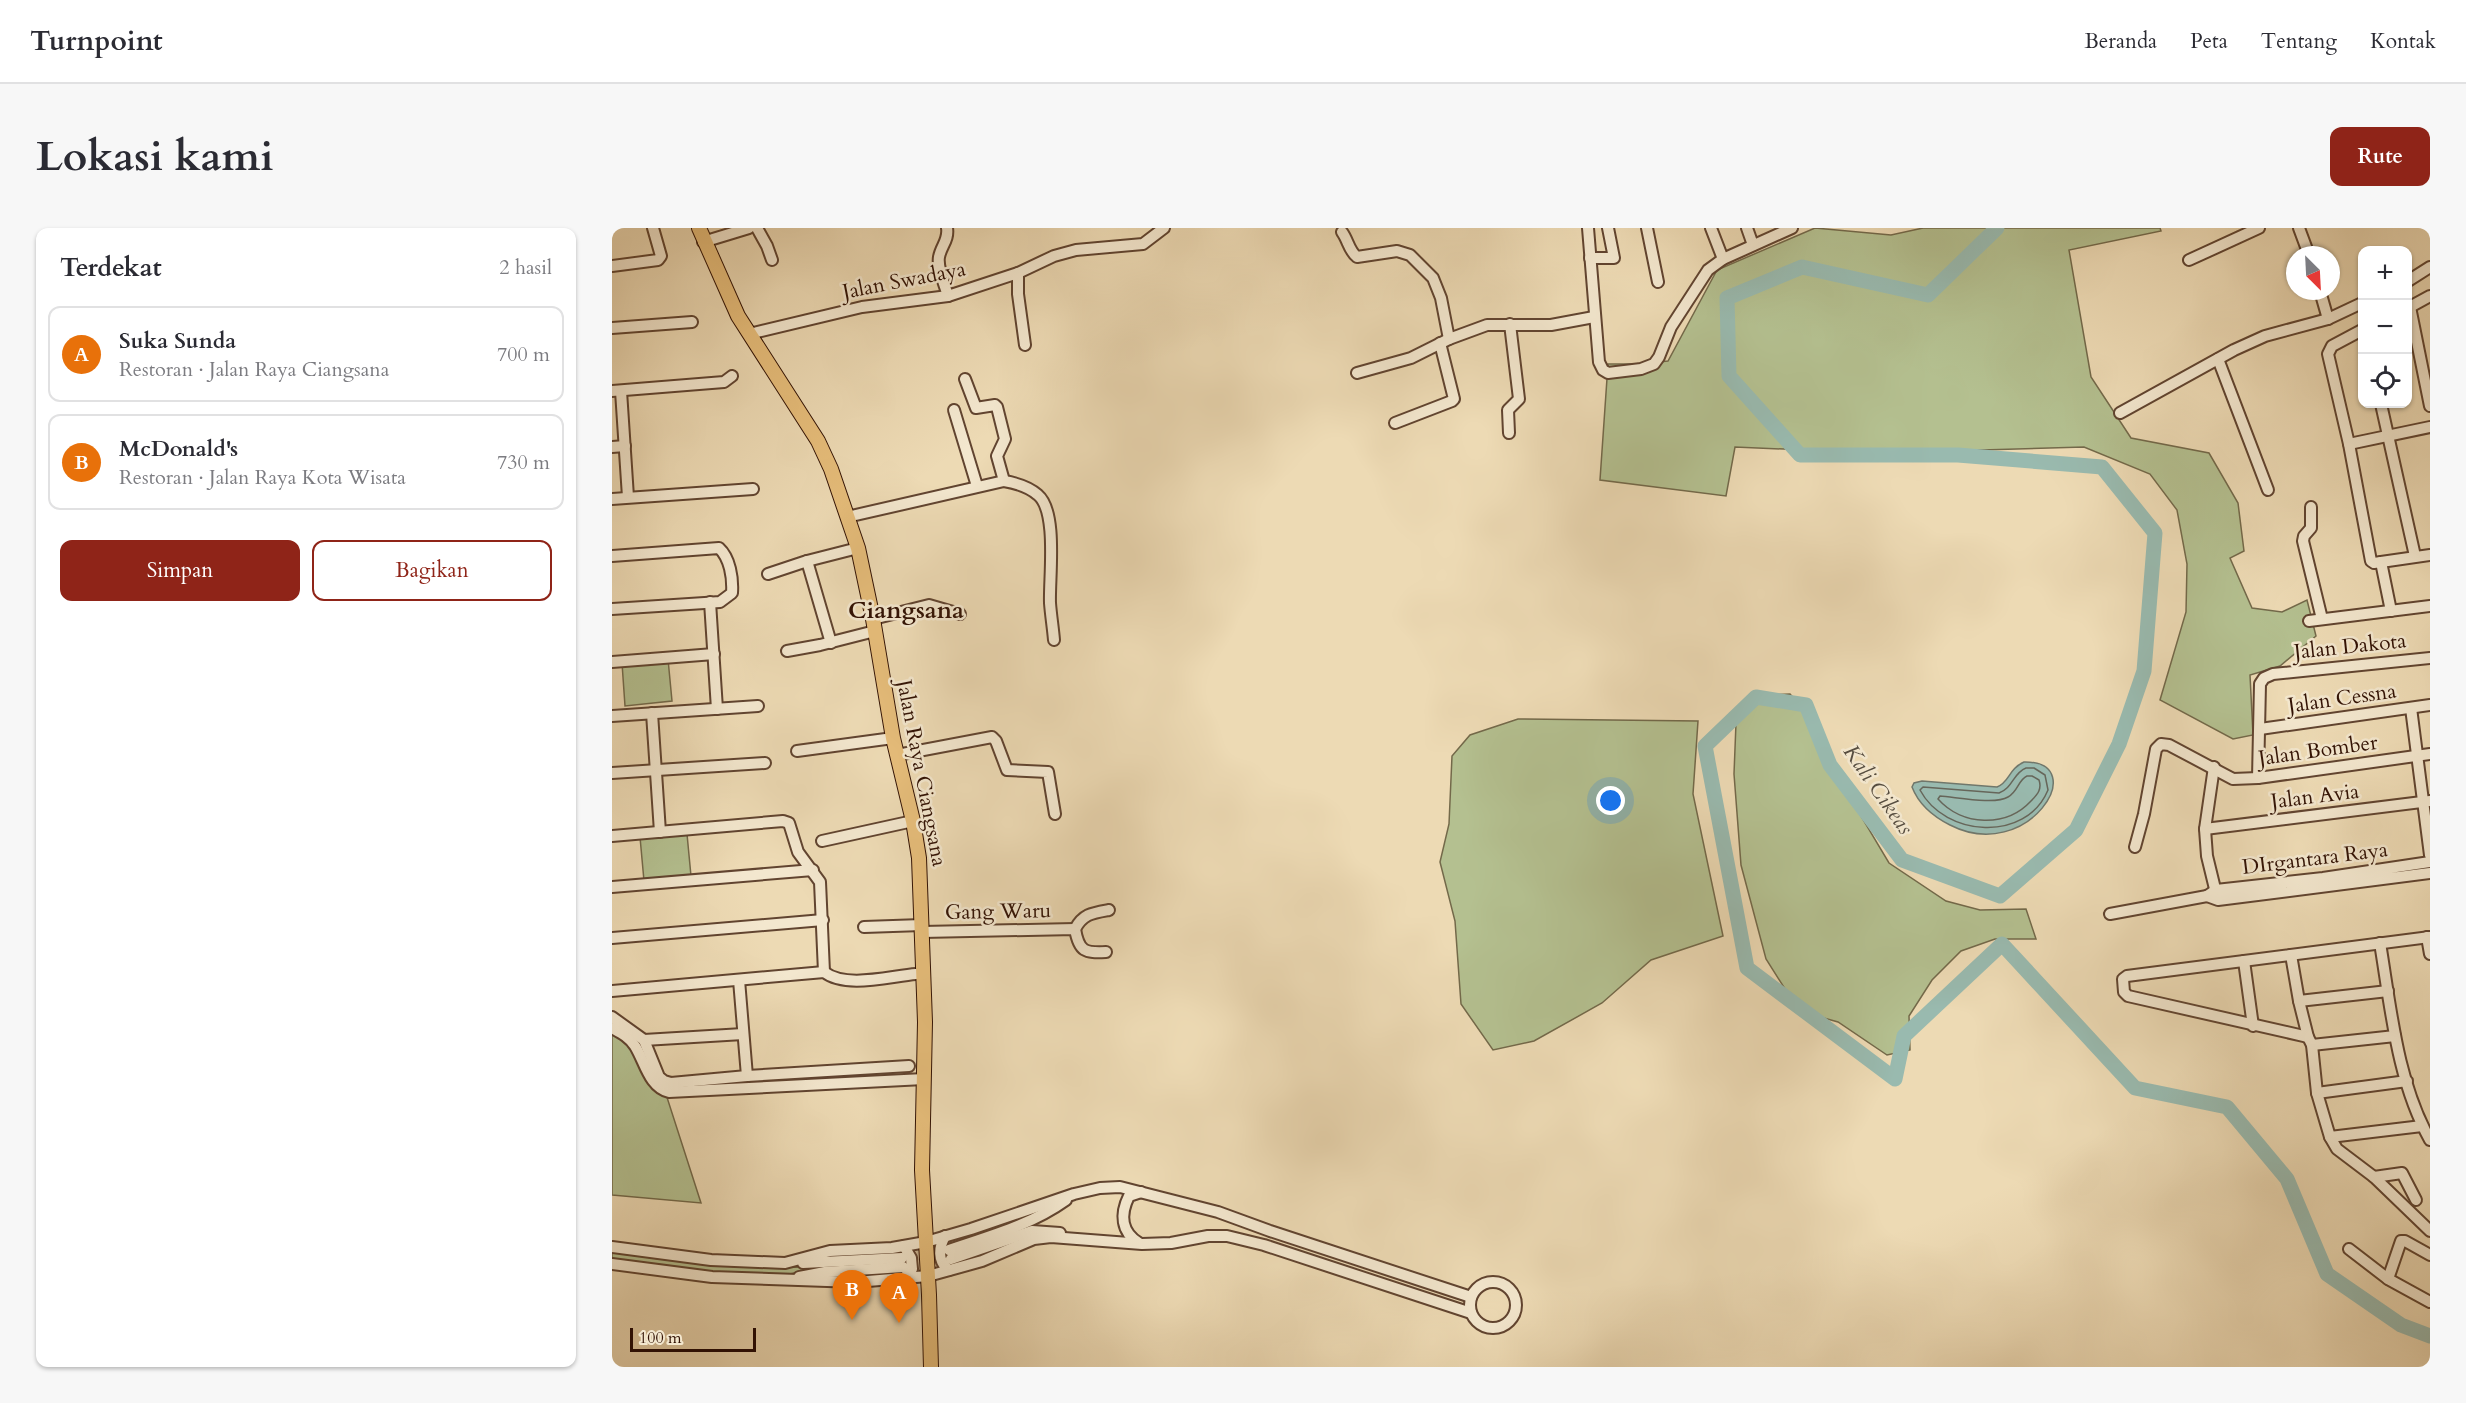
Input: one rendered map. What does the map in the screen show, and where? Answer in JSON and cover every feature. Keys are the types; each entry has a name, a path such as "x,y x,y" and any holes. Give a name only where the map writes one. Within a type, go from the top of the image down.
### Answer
{"main road":[{"name":"Jalan Raya Ciangsana","path":"699,228 738,316 818,441 831,469 858,548 874,625 893,738 920,858 924,1079 922,1170 931,1367"}],"street":[{"path":"612,266 658,260 661,256 654,228"},
{"path":"704,242 749,228"},
{"path":"757,228 772,260"},
{"path":"947,228 946,242 939,255 939,262 948,296"},
{"name":"Jalan Swadaya","path":"749,334 862,307 948,296 1018,273 1054,256 1076,250 1143,244 1164,228"},
{"path":"1588,228 1599,362 1603,370 1608,373 1648,367 1659,357 1671,327 1708,270 1723,259 1785,230"},
{"path":"1590,258 1614,258 1608,228"},
{"path":"1647,228 1658,282"},
{"path":"1711,228 1723,259"},
{"path":"1747,228 1753,245"},
{"path":"2189,260 2259,228"},
{"path":"2299,228 2306,246"},
{"path":"1342,232 1348,239 1353,254 1357,257 1397,251 1410,255 1433,278 1441,298 1444,341 1454,399 1395,423"},
{"path":"2412,278 2430,267"},
{"path":"1018,273 1019,304 1025,345"},
{"path":"2412,305 2430,296"},
{"path":"2323,300 2328,319"},
{"path":"2120,414 2218,359 2265,336 2328,319 2358,305"},
{"path":"1357,373 1411,358 1444,341 1487,325 1551,325 1594,316"},
{"path":"2412,321 2430,406"},
{"path":"612,328 692,322"},
{"path":"1509,433 1508,410 1519,399 1510,324"},
{"path":"2358,332 2332,346 2328,354 2349,444 2371,561 2378,563 2430,555"},
{"path":"2218,359 2268,490"},
{"path":"628,498 625,446 617,391 724,382 732,376"},
{"path":"965,379 976,408 995,405 997,407 1005,439 997,456 1004,481"},
{"path":"2382,408 2415,556"},
{"path":"954,410 977,486"},
{"path":"2349,444 2430,427"},
{"path":"612,447 625,446"},
{"path":"847,517 1004,481 1020,484 1040,495 1049,518 1052,545 1050,604 1054,640"},
{"path":"612,499 753,489"},
{"path":"2311,507 2311,528 2303,541 2322,620"},
{"path":"612,556 719,548 723,552 731,573 732,593 720,602 612,609"},
{"path":"768,574 858,548"},
{"path":"807,561 831,643"},
{"path":"2378,563 2391,611"},
{"path":"710,602 717,709"},
{"path":"787,651 831,643 929,605 960,614"},
{"path":"2309,621 2430,606"},
{"path":"612,662 714,654"},
{"name":"Jalan Dakota","path":"2260,729 2261,681 2274,674 2430,658"},
{"name":"Jalan Cessna","path":"2260,729 2430,705"},
{"path":"612,716 758,706"},
{"path":"2411,708 2416,756 2426,801 2430,855"},
{"path":"652,713 660,832"},
{"path":"2258,778 2260,729"},
{"path":"897,754 992,737 996,741 1007,770 1048,772 1055,814"},
{"path":"797,751 893,738"},
{"name":"Jalan Bomber","path":"2135,847 2156,748 2159,745 2167,744 2233,779 2258,778 2430,754"},
{"path":"612,773 765,763"},
{"path":"2214,767 2205,829 2214,895"},
{"name":"Jalan Avia","path":"2205,829 2426,801"},
{"path":"612,836 783,821 789,823 798,852 820,882 824,972"},
{"path":"822,841 913,821"},
{"name":"DIrgantara Raya","path":"2324,882 2430,862"},
{"path":"612,887 813,870"},
{"name":"DIrgantara Raya","path":"2110,914 2214,895 2430,873"},
{"name":"Gang Waru","path":"1106,952 1088,952 1081,948 1075,929 1081,918 1086,915 1108,910"},
{"path":"612,938 823,920"},
{"name":"Gang Waru","path":"864,927 1075,929"},
{"path":"2395,1036 2310,1041 2128,996 2124,992 2123,979 2127,976 2429,937 2430,954"},
{"path":"2380,943 2398,1054 2422,1126 2430,1140"},
{"path":"2291,955 2299,1001 2310,1041 2317,1093 2330,1137 2337,1149 2374,1178 2430,1231"},
{"path":"2244,961 2253,1026"},
{"path":"612,991 824,972 838,980 850,981 916,974"},
{"path":"739,980 747,1076"},
{"path":"2299,1001 2388,991"},
{"path":"612,1017 644,1040 659,1077 671,1083 909,1066"},
{"path":"612,1028 630,1040 660,1090 669,1092 924,1079"},
{"path":"644,1040 743,1034"},
{"path":"2317,1093 2407,1081"},
{"path":"2330,1137 2422,1126"},
{"path":"2374,1178 2402,1173 2416,1200"},
{"path":"1120,1187 1129,1196"},
{"path":"785,1263 830,1251 904,1246 926,1242 1074,1194 1100,1188 1120,1187 1218,1212 1471,1297"},
{"path":"1126,1240 1123,1223 1124,1206 1129,1196 1141,1192"},
{"path":"945,1236 940,1250 942,1263 1045,1215 1074,1194"},
{"path":"612,1264 712,1277 856,1282 903,1268 928,1276 950,1260 982,1261 1034,1239 1051,1237 1101,1241 1126,1240 1142,1244 1227,1236 1264,1245 1471,1313"},
{"path":"2388,1279 2401,1241 2430,1255"},
{"path":"612,1247 711,1260 912,1269 911,1258 904,1246"},
{"path":"2349,1249 2388,1279 2430,1302"},
{"path":"1501,1283 1514,1295 1516,1303 1512,1319 1504,1326 1494,1329 1484,1328 1476,1322 1471,1313 1471,1297 1483,1284 1501,1283"}],"green space":[{"path":"1815,228 1891,235 1923,228 2160,228 2161,231 2069,250 2091,377 2131,438 2209,453 2238,503 2244,551 2230,558 2252,608 2282,612 2307,600 2316,636 2280,666 2250,675 2253,735 2233,739 2160,700 2186,612 2187,564 2177,510 2150,474 2084,447 1877,453 1735,447 1726,496 1600,480 1608,364 1668,361 1717,270"},
{"path":"668,659 672,701 625,706 622,663"},
{"path":"1790,694 1810,718 1843,786 1889,863 1946,901 1980,910 2026,909 2036,939 1995,939 1961,951 1932,980 1909,1016 1910,1050 1887,1055 1838,1022 1799,1011 1766,959 1741,865 1734,774 1736,723 1768,695"},
{"path":"1518,719 1698,721 1693,794 1723,936 1651,960 1602,1003 1534,1041 1493,1050 1461,1004 1455,921 1440,862 1449,824 1452,756 1470,735"},
{"path":"687,834 691,876 644,881 640,837"},
{"path":"612,1021 664,1088 701,1203 612,1195"},
{"path":"612,1252 712,1264 813,1267 814,1269 780,1276 705,1272 612,1259"}],"water":[{"path":"2024,762 2044,766 2053,777 2051,792 2042,808 2026,822 2004,832 1978,834 1950,825 1928,810 1912,787 1914,783 1922,781 1997,787"}],"waterway":[{"name":"Kali Cikeas","path":"1997,228 1928,295 1802,267 1727,298 1729,376 1800,455 1958,455 2102,467 2155,533 2144,671 2119,744 2076,830 2000,896 1902,860 1830,765 1806,705 1756,697 1705,746 1747,968 1895,1079 1904,1036 2002,944 2135,1088 2227,1107 2287,1179 2327,1274 2401,1325 2430,1336"}],"tunnel":[{"path":"902,1258 949,1250"}],"place":[{"name":"McDonald's","path":"852,1320"},
{"name":"Suka Sunda","path":"899,1323"}],"district":[{"name":"Ciangsana","path":"906,610"}]}
